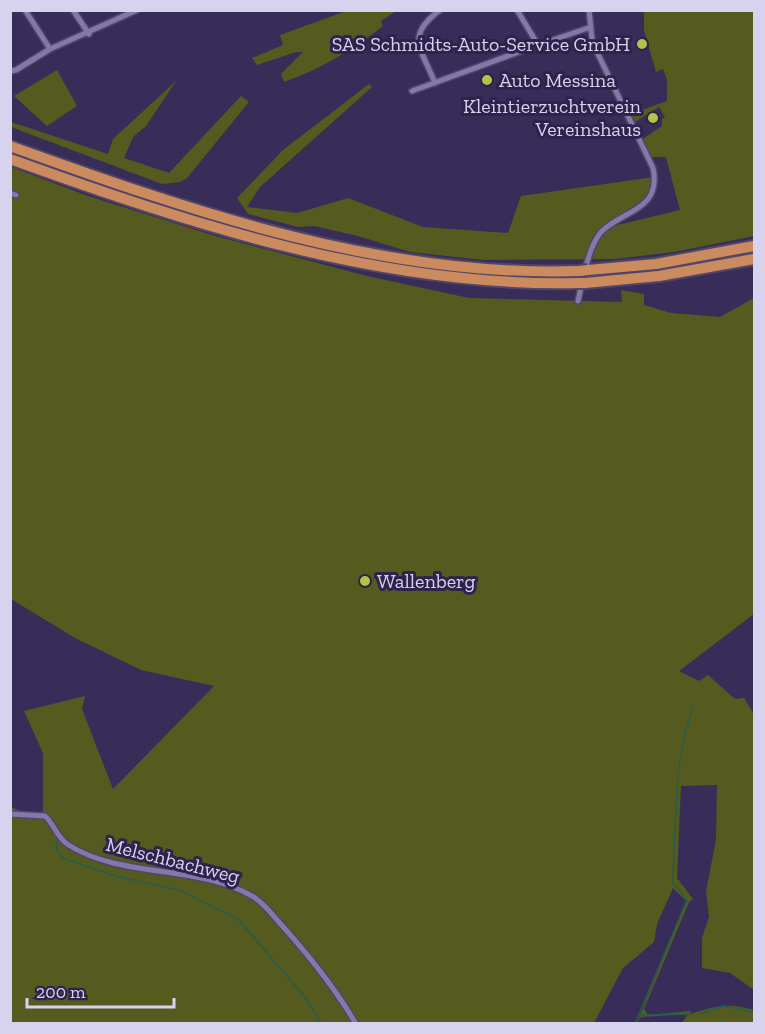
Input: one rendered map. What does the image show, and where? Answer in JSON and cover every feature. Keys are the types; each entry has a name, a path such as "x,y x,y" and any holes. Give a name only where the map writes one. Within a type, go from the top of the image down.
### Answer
{"highway":[{"path":"10,146 129,188 215,215 348,249 463,268 584,271 656,264 754,246"},
{"path":"10,159 158,209 286,246 346,261 460,280 582,283 659,276 754,259"}],"street":[{"path":"25,10 50,49"},
{"path":"73,10 88,34"},
{"path":"10,71 16,70 50,49 88,34 137,10"},
{"path":"435,83 419,43 419,30 424,22 441,10"},
{"path":"517,10 538,45"},
{"path":"578,301 589,254 595,241 609,226 647,201 654,177 642,144 597,52 589,10"},
{"path":"412,91 591,27"},
{"name":"Melschbachweg","path":"10,814 45,816 59,838 84,852 125,864 202,879 250,895 264,905 305,950 356,1023"}],"green space":[{"path":"346,11 396,11 381,21 383,26 348,51 311,71 284,82 281,74 303,52 296,52 257,65 252,58 283,45 280,35"},
{"path":"644,11 754,11 754,236 674,252 615,259 483,260 410,252 358,236 314,226 298,227 248,214 237,198 283,150 369,84 372,87 260,187 247,207 297,213 348,198 423,227 508,233 521,196 654,177 647,201 605,228 680,210 666,157 651,157 643,139 662,126 662,119 665,117 659,107 635,122 631,114 667,101 667,80 663,69 656,72 644,30"},
{"path":"57,70 77,106 47,126 14,96"},
{"path":"176,81 146,126 133,137 124,158 169,173 241,96 249,102 187,178 180,182 162,184 11,127 11,122 108,154 113,139"},
{"path":"11,167 88,196 215,236 367,276 469,298 622,302 621,290 644,294 644,305 671,313 720,317 754,298 754,614 679,671 699,681 708,675 735,699 744,698 754,714 754,990 730,973 702,968 702,938 709,917 706,891 716,840 717,785 681,786 677,878 693,899 689,902 644,1009 648,1015 691,1011 690,1014 715,1007 736,1006 754,1010 754,1023 682,1023 688,1014 641,1017 637,1023 686,901 673,888 657,924 654,942 623,968 594,1023 11,1023 11,807 23,814 43,817 43,753 24,711 85,696 82,709 113,789 214,686 141,670 75,638 11,599"}],"waterway":[{"path":"635,1024 687,900 673,883 678,773 685,733 693,706"},
{"path":"56,840 57,850 63,858 115,876 179,890 238,919 305,997 322,1024"},
{"path":"699,1014 724,1006 754,1012"},
{"path":"639,1015 689,1014"}],"place":[{"name":"SAS Schmidts-Auto-Service GmbH","path":"642,44"},
{"name":"Auto Messina","path":"487,80"},
{"name":"Kleintierzuchtverein Vereinshaus","path":"653,118"},
{"name":"Wallenberg","path":"365,581"}]}
